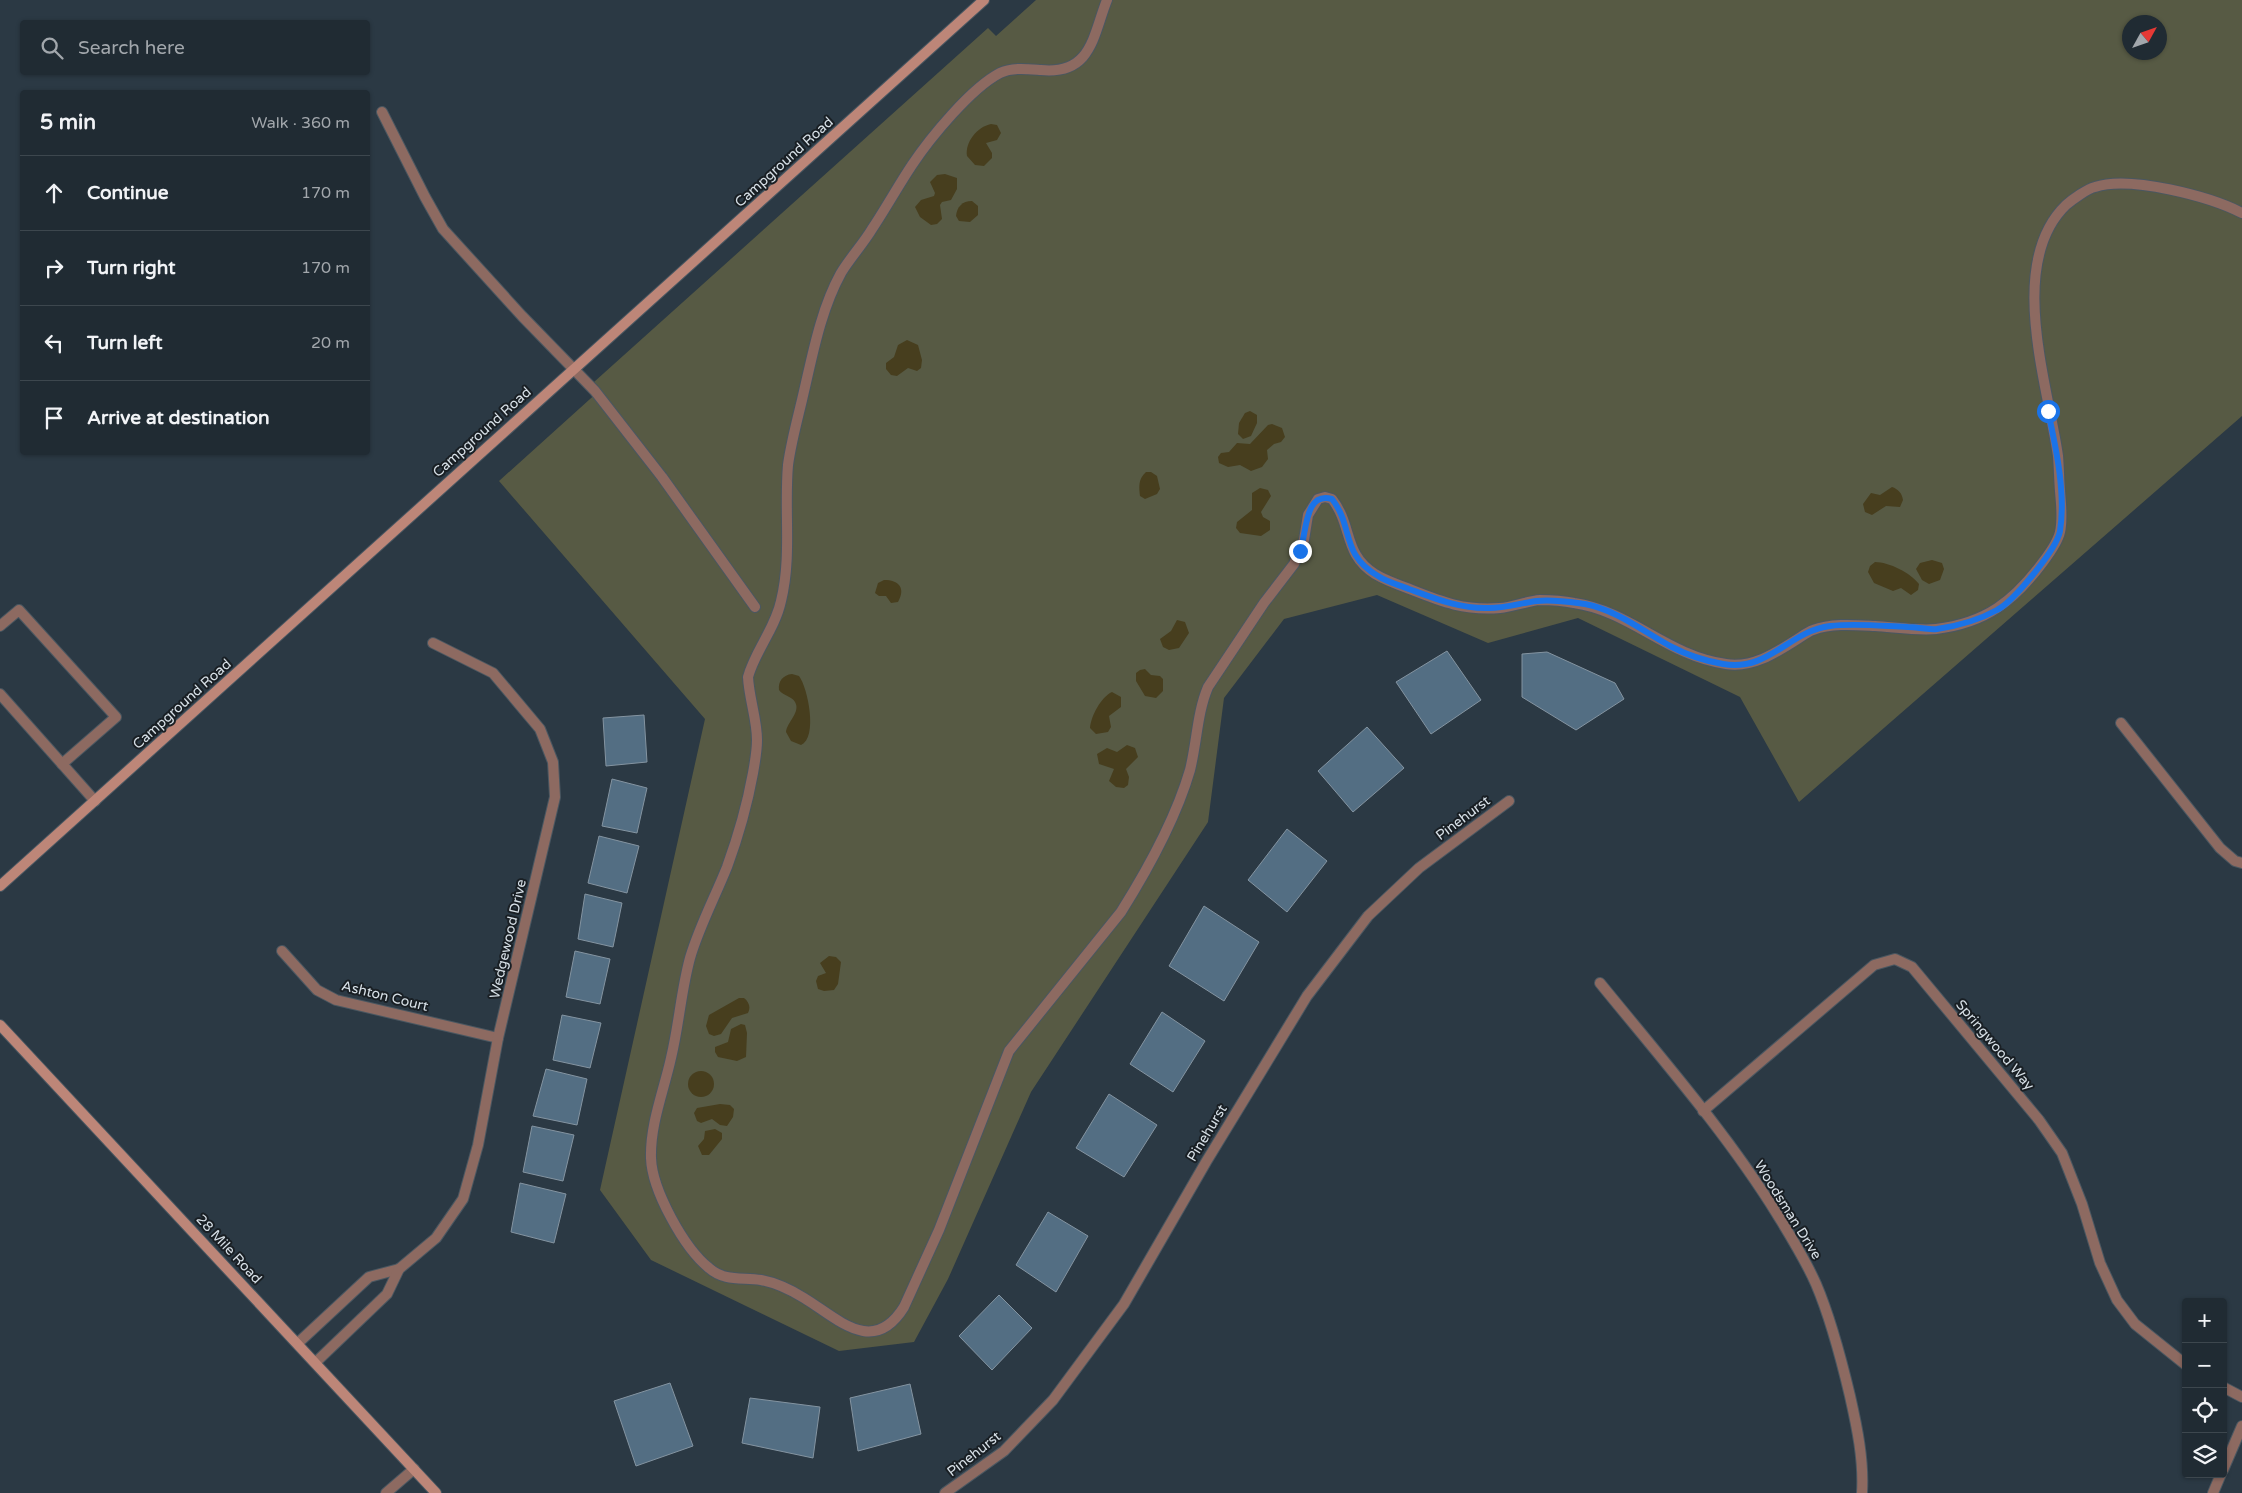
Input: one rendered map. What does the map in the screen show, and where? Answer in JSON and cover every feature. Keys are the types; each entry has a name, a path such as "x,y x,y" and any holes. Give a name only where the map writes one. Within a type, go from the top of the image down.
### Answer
{"street":[{"name":"Campground Road","path":"0,886 984,0"},
{"path":"1106,0 1094,41 1082,58 1066,67 1048,71 1023,69 1002,72 968,98 913,164 873,228 842,272 835,286 812,358 788,463 786,575 781,602 773,626 750,668 748,677 757,739 753,776 735,845 691,957 671,1058 655,1123 651,1159 659,1193 675,1225 702,1262 725,1278 760,1280 791,1290 843,1325 858,1330 875,1330 884,1327 898,1316 904,1307 939,1230 1009,1051 1122,912 1140,880 1181,795 1190,768 1203,700 1208,687 1264,603 1294,564 1304,540 1308,514 1312,505 1318,499 1324,497 1332,499 1341,512 1350,547 1357,560 1380,577 1461,608 1505,608 1539,600 1588,605 1630,622 1674,648 1723,664 1740,666 1752,663 1774,654 1811,630 1830,626 1935,629 1976,619 1999,609 2013,597 2044,560 2060,534 2061,508 2058,456 2038,353 2036,319 2034,274 2046,233 2066,205 2095,187 2122,184 2146,185 2212,201 2242,214"},
{"path":"382,112 425,198 443,229 522,316 595,391 662,477 755,607"},
{"path":"0,626 19,610 116,717 62,764"},
{"name":"Wedgewood Drive","path":"298,1343 368,1277 399,1269 436,1238 463,1199 478,1145 498,1038 555,797 553,762 540,729 493,673 433,643"},
{"path":"0,694 94,801"},
{"path":"2121,723 2220,848 2235,861 2242,863"},
{"name":"Pinehurst","path":"946,1493 1004,1451 1053,1400 1124,1304 1206,1162 1307,996 1368,916 1419,868 1508,801"},
{"name":"Ashton Court","path":"282,951 317,990 336,1000 498,1038"},
{"name":"Springwood Way","path":"1703,1111 1874,965 1895,959 1912,967 2039,1120 2062,1154 2082,1204 2100,1263 2117,1300 2135,1324 2182,1362"},
{"name":"Woodsman Drive","path":"1600,983 1755,1178 1800,1251 1815,1283 1844,1369 1857,1428 1863,1479 1862,1493"},
{"name":"28 Mile Road","path":"0,1026 316,1362 436,1493"},
{"name":"Wedgewood Drive","path":"316,1362 388,1294 399,1269"},
{"path":"2225,1388 2242,1397"},
{"path":"2227,1461 2242,1426"},
{"path":"386,1493 414,1469"},
{"path":"2213,1493 2219,1478"}],"green space":[{"path":"1036,0 2242,0 2242,416 1799,802 1740,697 1578,618 1488,643 1377,595 1284,619 1224,698 1208,822 1031,1092 948,1279 914,1342 839,1351 651,1260 600,1190 705,719 499,481 600,390 594,382 988,28 996,36"}],"sand":[{"path":"991,124 997,125 1001,133 997,140 986,143 992,153 992,158 984,166 975,165 967,156 968,146 973,136 981,128"},
{"path":"945,174 957,178 957,189 951,200 942,202 940,205 942,219 937,224 931,225 920,217 915,207 921,200 934,196 935,193 930,182 937,175"},
{"path":"972,201 978,206 978,215 970,222 959,221 956,216 959,207 965,202"},
{"path":"907,340 918,345 922,360 921,368 917,371 908,368 897,376 891,375 886,369 886,363 894,357 898,345"},
{"path":"1250,411 1257,415 1257,423 1251,436 1243,439 1238,434 1239,423 1245,413"},
{"path":"1272,424 1282,428 1285,437 1281,442 1274,444 1267,450 1268,459 1262,467 1251,471 1240,465 1228,467 1219,463 1218,457 1221,453 1229,452 1237,443 1250,444 1268,425"},
{"path":"1146,472 1151,472 1157,476 1160,489 1157,494 1145,499 1140,496 1139,486 1140,480"},
{"path":"1892,487 1902,495 1903,500 1900,507 1886,506 1872,515 1865,512 1863,504 1871,493 1880,495"},
{"path":"1260,488 1268,490 1271,496 1261,512 1263,517 1270,521 1270,530 1261,536 1240,533 1236,528 1237,522 1252,510 1252,493"},
{"path":"1932,560 1942,563 1944,569 1940,580 1929,584 1922,580 1916,569 1920,563"},
{"path":"1875,562 1893,566 1905,572 1919,584 1918,590 1911,595 1901,588 1893,591 1874,583 1868,572 1870,566"},
{"path":"884,580 894,581 900,586 901,593 898,602 891,603 886,596 879,596 875,593 878,583"},
{"path":"1177,620 1185,622 1189,633 1179,648 1169,650 1163,647 1160,639 1171,631"},
{"path":"1145,669 1151,675 1160,676 1163,679 1163,691 1156,698 1145,696 1136,681 1136,673"},
{"path":"792,674 799,676 802,682 806,691 810,712 809,733 806,741 801,745 791,741 786,732 796,710 795,702 779,690 779,684 782,679"},
{"path":"1112,692 1121,697 1121,707 1109,716 1111,727 1108,732 1096,734 1090,728 1092,718 1100,702"},
{"path":"1127,745 1135,748 1138,757 1126,769 1129,777 1128,785 1124,788 1116,787 1109,781 1114,769 1099,764 1097,754 1107,748 1117,752"},
{"path":"829,956 836,957 841,962 838,984 834,990 824,991 818,989 816,981 818,976 826,973 820,963"},
{"path":"739,998 744,998 748,1003 748,1013 732,1018 721,1034 714,1036 709,1034 706,1026 709,1015"},
{"path":"741,1024 745,1025 747,1033 746,1057 737,1061 718,1057 715,1047 728,1042 731,1029"},
{"path":"701,1071 711,1074 714,1084 711,1094 701,1097 691,1094 688,1084 691,1074"},
{"path":"720,1104 730,1105 734,1109 733,1117 727,1126 720,1125 712,1119 701,1123 697,1121 694,1113 697,1108"},
{"path":"715,1129 722,1133 722,1139 709,1155 702,1155 698,1146 704,1139 705,1131"}],"building":[{"path":"1447,651 1481,700 1431,734 1396,682"},
{"path":"1547,652 1615,683 1624,699 1576,730 1522,697 1522,654"},
{"path":"644,715 647,762 606,766 603,718"},
{"path":"1367,727 1404,768 1353,812 1318,771"},
{"path":"612,779 647,788 637,833 602,826"},
{"path":"1287,829 1327,861 1287,912 1248,880"},
{"path":"599,836 639,846 627,893 588,883"},
{"path":"585,894 622,903 613,947 578,939"},
{"path":"1204,906 1259,942 1224,1001 1169,966"},
{"path":"575,951 610,959 600,1004 566,997"},
{"path":"1162,1012 1205,1041 1173,1092 1130,1064"},
{"path":"562,1015 601,1023 590,1068 553,1060"},
{"path":"546,1069 587,1079 577,1125 533,1116"},
{"path":"1109,1094 1157,1125 1124,1177 1076,1148"},
{"path":"532,1126 574,1135 563,1181 523,1172"},
{"path":"520,1183 566,1194 554,1243 511,1232"},
{"path":"1048,1212 1088,1236 1056,1292 1016,1265"},
{"path":"999,1295 1032,1328 992,1370 959,1336"},
{"path":"670,1383 693,1446 636,1466 614,1401"},
{"path":"910,1384 921,1434 858,1451 850,1398"},
{"path":"750,1398 820,1407 813,1458 742,1443"}],"route":[{"path":"1300,551 1304,540 1308,514 1312,505 1318,499 1324,497 1332,499 1341,512 1350,547 1357,560 1380,577 1461,608 1505,608 1539,600 1588,605 1630,622 1689,655 1723,664 1740,666 1774,654 1811,630 1830,626 1862,625 1935,629 1976,619 1999,609 2013,597 2044,560 2060,534 2061,508 2058,456 2048,411"}]}
